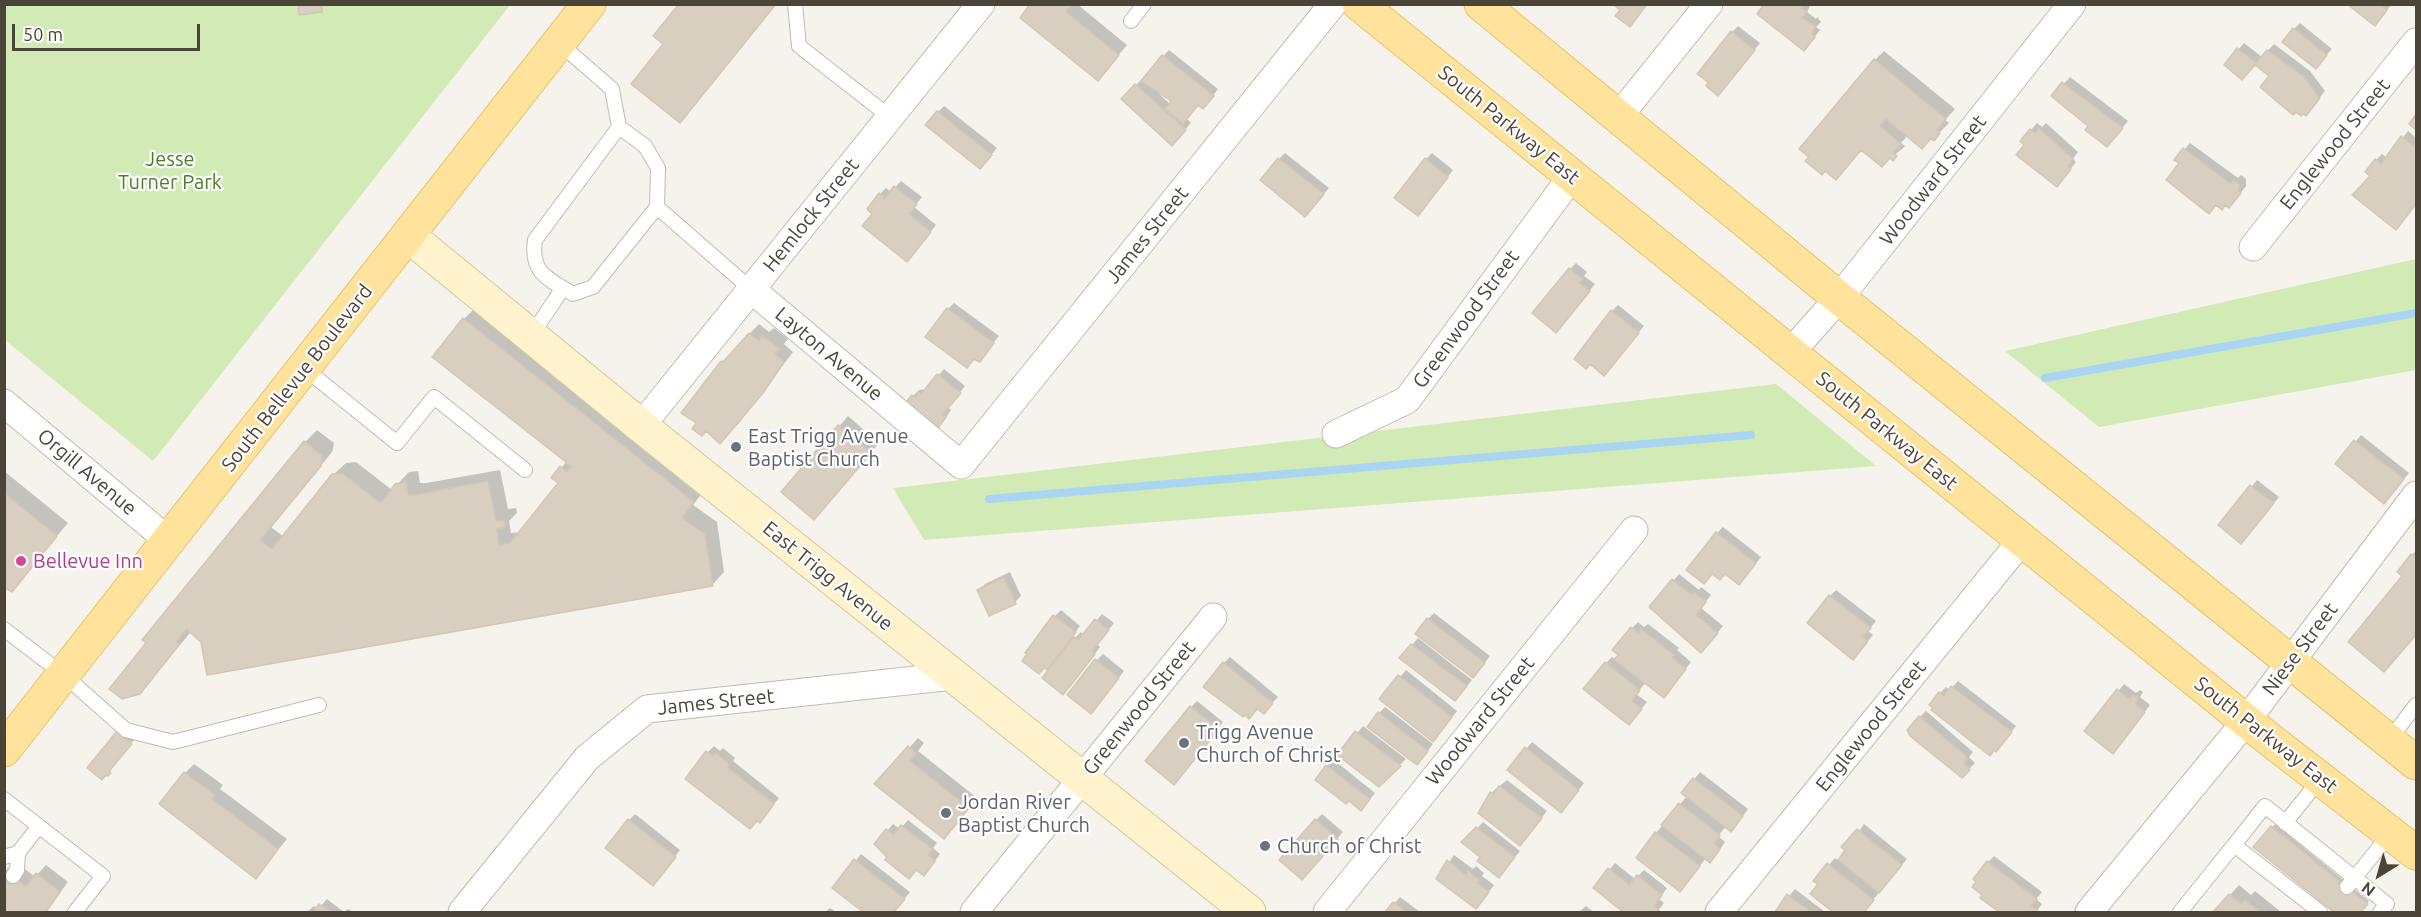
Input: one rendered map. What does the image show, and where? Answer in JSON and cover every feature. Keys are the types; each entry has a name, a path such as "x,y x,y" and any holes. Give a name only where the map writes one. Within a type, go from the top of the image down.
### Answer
{"main road":[{"name":"South Bellevue Boulevard","path":"4,750 410,236 589,4"},
{"name":"South Parkway East","path":"1359,4 2246,720 2416,853"},
{"path":"1481,4 1839,298 2416,763"}],"street":[{"name":"Hemlock Street","path":"641,426 981,4"},
{"name":"James Street","path":"961,465 1333,4"},
{"path":"1618,116 1709,4"},
{"name":"Woodward Street","path":"1790,353 1839,298 2072,4"},
{"name":"Englewood Street","path":"2253,247 2416,42"},
{"name":"Greenwood Street","path":"1336,434 1407,400 1572,176"},
{"name":"East Trigg Avenue","path":"410,236 641,426 1250,912"},
{"name":"Layton Avenue","path":"752,290 961,465"},
{"name":"Orgill Avenue","path":"4,403 169,541"},
{"name":"Niese Street","path":"2089,912 2246,720 2413,507"},
{"name":"Woodward Street","path":"1327,912 1634,530"},
{"name":"Englewood Street","path":"1719,912 2022,540"},
{"name":"Greenwood Street","path":"974,912 1212,617"},
{"name":"James Street","path":"462,912 587,758 647,709 953,676"}],"lane":[{"path":"795,4 799,46 890,117"},
{"path":"1131,21 1144,4"},
{"path":"559,43 612,89 619,127 645,146 658,168 657,207 593,287 573,294 542,276 532,253 535,240 619,127"},
{"path":"657,207 752,290"},
{"path":"531,336 563,288"},
{"path":"304,368 397,443 434,396 525,470"},
{"path":"4,629 63,675 126,730 173,742 319,705"},
{"path":"2389,740 2416,705"},
{"path":"2285,823 2321,778"},
{"path":"4,799 103,876 75,912"},
{"path":"2180,912 2265,806 2285,823 2301,843 2351,883 2387,904 2380,912"},
{"path":"13,876 17,870 11,855 39,826"},
{"path":"2351,883 2391,833"},
{"path":"2234,845 2277,873 2325,911"}],"green space":[{"name":"Jesse Turner Park","path":"4,5 510,5 153,461 5,340"},
{"path":"2416,259 2416,370 2099,427 2005,351"},
{"path":"1776,384 1876,466 924,540 893,488"}],"building":[{"path":"298,4 322,4 322,12 299,15"},
{"path":"679,4 776,4 680,123 631,84 663,44 653,36"},
{"path":"1030,4 1072,4 1066,12 1119,55 1098,81 1020,18"},
{"path":"1613,4 1647,4 1630,27 1615,16 1620,10"},
{"path":"1764,4 1797,4 1807,12 1802,18 1815,26 1812,34 1815,37 1804,51 1757,14"},
{"path":"2347,4 2380,4 2387,10 2375,26"},
{"path":"2293,28 2327,55 2316,69 2282,42"},
{"path":"1731,31 1755,50 1718,96 1706,86 1708,82 1697,74"},
{"path":"2237,48 2256,63 2267,50 2303,76 2320,98 2306,116 2303,114 2301,116 2296,112 2293,115 2260,87 2269,76 2255,65 2242,80 2224,65"},
{"path":"1162,55 1214,96 1203,109 1198,105 1183,124 1165,109 1171,101 1141,81"},
{"path":"1874,59 1946,119 1937,130 1940,133 1934,141 1931,138 1922,149 1886,119 1880,126 1901,144 1893,153 1897,156 1893,161 1890,158 1882,167 1861,150 1836,180 1825,171 1822,175 1805,161 1809,157 1799,149"},
{"path":"2062,82 2123,128 2107,147 2085,130 2088,126 2051,96"},
{"path":"1135,84 1186,130 1172,146 1121,99"},
{"path":"937,111 992,155 980,169 925,125"},
{"path":"2416,114 2416,128 2415,129 2409,124"},
{"path":"2039,128 2073,159 2068,166 2071,169 2057,187 2016,155 2024,145 2020,141 2030,129 2035,133"},
{"path":"2401,136 2416,148 2416,204 2396,230 2352,195 2370,176 2365,172 2375,159 2381,164"},
{"path":"2183,148 2231,184 2234,180 2240,185 2238,190 2241,193 2229,208 2225,205 2222,210 2216,205 2209,214 2166,180 2179,163 2174,160"},
{"path":"1278,158 1324,194 1305,217 1260,180"},
{"path":"1425,158 1448,177 1418,216 1394,198"},
{"path":"894,186 917,204 909,214 931,232 907,262 862,226 872,214 867,209 879,193 885,198"},
{"path":"1569,268 1582,279 1579,283 1590,291 1556,333 1532,313"},
{"path":"947,308 994,343 980,362 974,359 967,368 925,337"},
{"path":"1611,310 1639,333 1604,376 1590,364 1586,369 1574,359"},
{"path":"463,318 694,502 682,518 705,534 713,586 207,675 201,642 186,629 176,642 179,645 140,694 122,699 109,689 146,643 142,640 304,441 322,456 321,466 260,540 272,549 332,474 343,474 379,502 383,501 395,484 406,482 408,495 413,495 488,481 496,521 504,520 505,527 497,529 499,545 510,543 558,483 551,478 560,466 567,472 571,466 432,357"},
{"path":"749,333 759,341 763,336 780,349 775,354 784,362 763,393 720,444 706,431 702,436 692,429 696,423 681,413 721,361 723,362"},
{"path":"937,374 961,393 943,414 946,417 938,428 906,402 912,395 915,397 918,392 921,394"},
{"path":"838,425 871,453 814,520 781,492"},
{"path":"2354,440 2404,479 2384,504 2335,464"},
{"path":"2250,485 2274,503 2241,544 2218,525"},
{"name":"Bellevue Inn","path":"4,493 57,536 12,592 4,587"},
{"path":"1716,532 1756,563 1739,585 1725,574 1720,580 1712,574 1704,584 1686,570"},
{"path":"2411,554 2416,559 2416,635 2384,672 2348,642 2402,576 2397,572"},
{"path":"1004,577 1016,604 989,616 977,590"},
{"path":"1672,579 1692,595 1694,592 1706,602 1696,615 1718,633 1701,653 1649,607"},
{"path":"1829,595 1871,628 1863,637 1868,641 1853,660 1807,623"},
{"path":"1053,615 1076,632 1047,670 1044,668 1039,674 1022,661 1027,654 1025,653"},
{"path":"1427,618 1485,663 1473,678 1415,634"},
{"path":"1095,619 1109,630 1092,651 1095,654 1063,695 1042,678 1074,637 1078,640"},
{"path":"1631,627 1638,633 1641,629 1674,655 1672,657 1686,669 1664,698 1614,660 1618,655 1612,650"},
{"path":"1411,644 1467,686 1455,701 1399,658"},
{"path":"1095,659 1119,678 1091,714 1067,695"},
{"path":"1223,662 1273,703 1264,714 1257,709 1249,719 1245,715 1243,717 1203,687"},
{"path":"1605,662 1640,690 1632,701 1642,709 1629,725 1583,689"},
{"path":"1398,675 1452,717 1433,742 1379,699"},
{"path":"1951,686 2012,732 1990,756 1931,710 1933,708 1929,705 1939,692 1944,696"},
{"path":"2117,689 2129,699 2133,695 2138,699 2135,704 2145,712 2113,754 2084,731"},
{"path":"1190,706 1219,729 1174,785 1145,761"},
{"path":"1378,712 1428,751 1417,765 1367,727"},
{"path":"1919,716 1965,755 1967,759 1964,764 1970,770 1962,778 1910,736 1907,730"},
{"path":"117,731 132,744 109,771 111,773 102,780 87,768"},
{"path":"1355,731 1401,766 1379,787 1337,755"},
{"path":"908,746 916,753 910,761 969,808 944,839 874,784"},
{"path":"1525,747 1579,790 1561,813 1507,770"},
{"path":"706,751 713,756 716,753 730,765 728,768 774,804 760,823 757,821 750,829 685,779"},
{"path":"1326,765 1370,799 1361,811 1349,801 1346,804 1315,780"},
{"path":"184,772 215,795 212,799 278,849 256,879 159,804"},
{"path":"1693,778 1743,816 1731,832 1681,793"},
{"path":"1499,786 1542,818 1520,846 1478,813 1490,792 1493,794"},
{"path":"1679,803 1720,835 1714,843 1720,849 1710,863 1661,825"},
{"path":"628,819 676,857 653,886 605,848"},
{"path":"1315,819 1338,839 1302,880 1279,860"},
{"path":"901,825 933,849 928,855 935,861 924,876 916,870 909,879 885,860 887,857 874,844 886,829 893,835"},
{"path":"2271,826 2368,904 2361,912 2334,912 2253,847"},
{"path":"1476,827 1515,857 1499,878 1477,861 1480,857 1461,842"},
{"path":"1857,829 1902,865 1879,893 1838,860 1845,850 1841,847"},
{"path":"1655,832 1700,866 1680,892 1636,858"},
{"path":"854,859 905,899 894,912 863,912 832,888"},
{"path":"1447,860 1466,875 1468,871 1479,880 1477,883 1489,892 1476,909 1436,879"},
{"path":"1987,861 2037,899 2031,906 2037,910 2036,912 1999,912 1980,898 1982,895 1972,887 1976,882 1973,879"},
{"path":"1827,863 1874,900 1864,912 1833,912 1810,894 1818,884 1813,881"},
{"path":"1608,868 1629,885 1637,875 1662,895 1654,906 1659,910 1657,912 1623,912 1593,888"},
{"path":"4,870 26,886 36,873 60,892 46,912 4,912"},
{"path":"1787,894 1811,912 1775,912"},
{"path":"2229,894 2241,904 2245,900 2260,912 2213,912"},
{"path":"1393,902 1406,912 1385,912"},
{"path":"319,904 331,912 313,912"}],"waterway":[{"path":"2045,378 2416,313"},
{"path":"989,499 1751,435"}],"place":[{"name":"East Trigg Avenue Baptist Church","path":"736,447"},
{"name":"Bellevue Inn","path":"21,561"},
{"name":"Trigg Avenue Church of Christ","path":"1184,743"},
{"name":"Jordan River Baptist Church","path":"946,813"},
{"name":"Church of Christ","path":"1265,846"}]}
